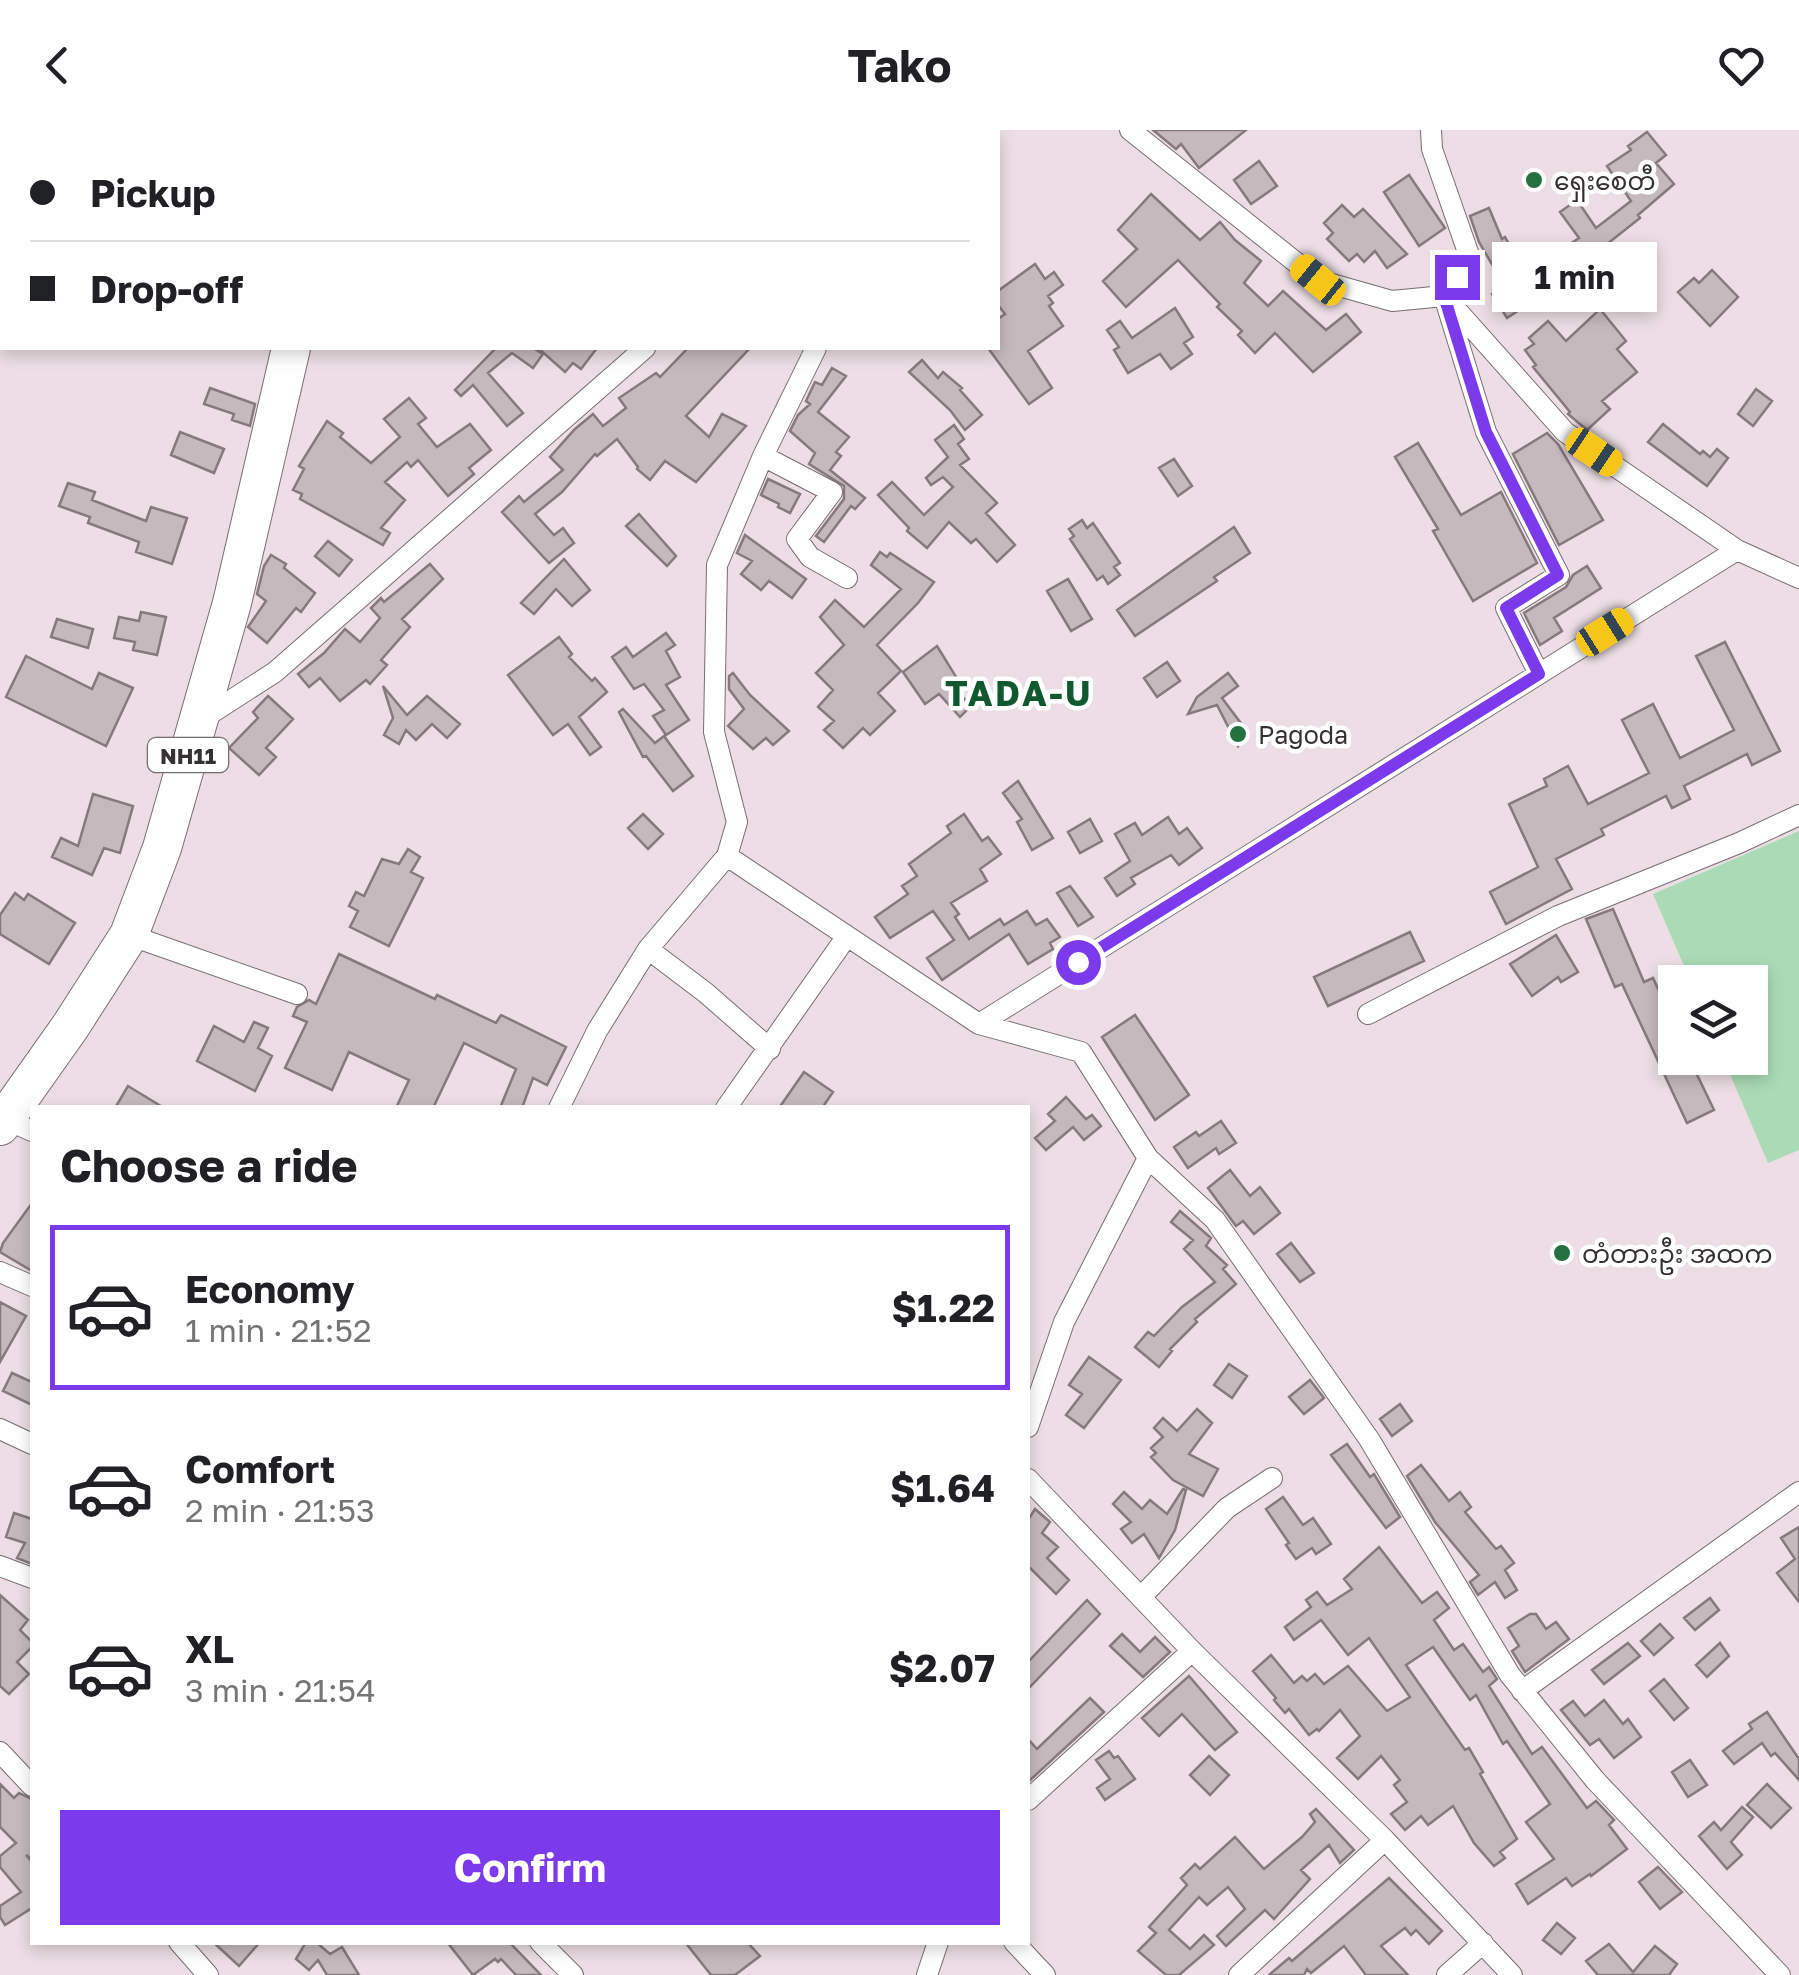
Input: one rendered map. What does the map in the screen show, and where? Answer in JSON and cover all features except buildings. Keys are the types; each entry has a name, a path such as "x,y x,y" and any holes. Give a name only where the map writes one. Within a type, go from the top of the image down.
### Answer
{"highway":[{"name":"NH11","path":"13,1125 129,935 162,848 232,602 291,350"}],"street":[{"path":"1130,130 1318,280 1392,301 1444,296"},
{"path":"1431,130 1432,149 1470,258 1444,296"},
{"path":"1444,296 1566,432 1737,550 1799,578"},
{"path":"1444,296 1486,432 1558,575 1506,608 1539,674"},
{"path":"197,722 274,672 643,350"},
{"path":"561,1105 597,1031 648,948 728,856 737,822 714,732 718,565 763,456 815,350"},
{"path":"763,456 832,492 797,539 810,557 847,578"},
{"path":"979,1024 1737,550"},
{"path":"1368,1014 1558,916 1799,815"},
{"path":"728,856 979,1024 1081,1052 1148,1158 1215,1220 1368,1439 1510,1675 1596,1780 1780,1975"},
{"path":"129,935 298,994"},
{"path":"728,1105 847,936"},
{"path":"648,948 770,1049"},
{"path":"1030,1421 1064,1322 1148,1158"},
{"path":"0,1272 30,1285"},
{"path":"0,1429 30,1443"},
{"path":"1140,1597 1227,1508 1272,1478"},
{"path":"1030,1480 1192,1651 1385,1840 1512,1975"},
{"path":"1522,1690 1799,1492"},
{"path":"0,1566 30,1577"},
{"path":"1030,1798 1192,1651"},
{"path":"0,1752 30,1784"},
{"path":"1238,1975 1385,1840"},
{"path":"1447,1975 1483,1943"},
{"path":"182,1945 208,1975"},
{"path":"543,1945 573,1975"},
{"path":"927,1975 937,1945"},
{"path":"1017,1945 1045,1975"}],"green space":[{"path":"1799,831 1799,1150 1768,1163 1730,1075 1768,1075 1768,965 1684,965 1653,894"}],"place":[{"name":"ရှေးစေတီ","path":"1534,180"},
{"name":"Pagoda","path":"1238,734"},
{"name":"တံတားဦး အထက","path":"1562,1253"}],"district":[{"name":"TADA-U","path":"1019,693"}],"route":[{"path":"1078,962 1539,674 1506,608 1558,575 1486,432 1444,296 1457,277"}]}
